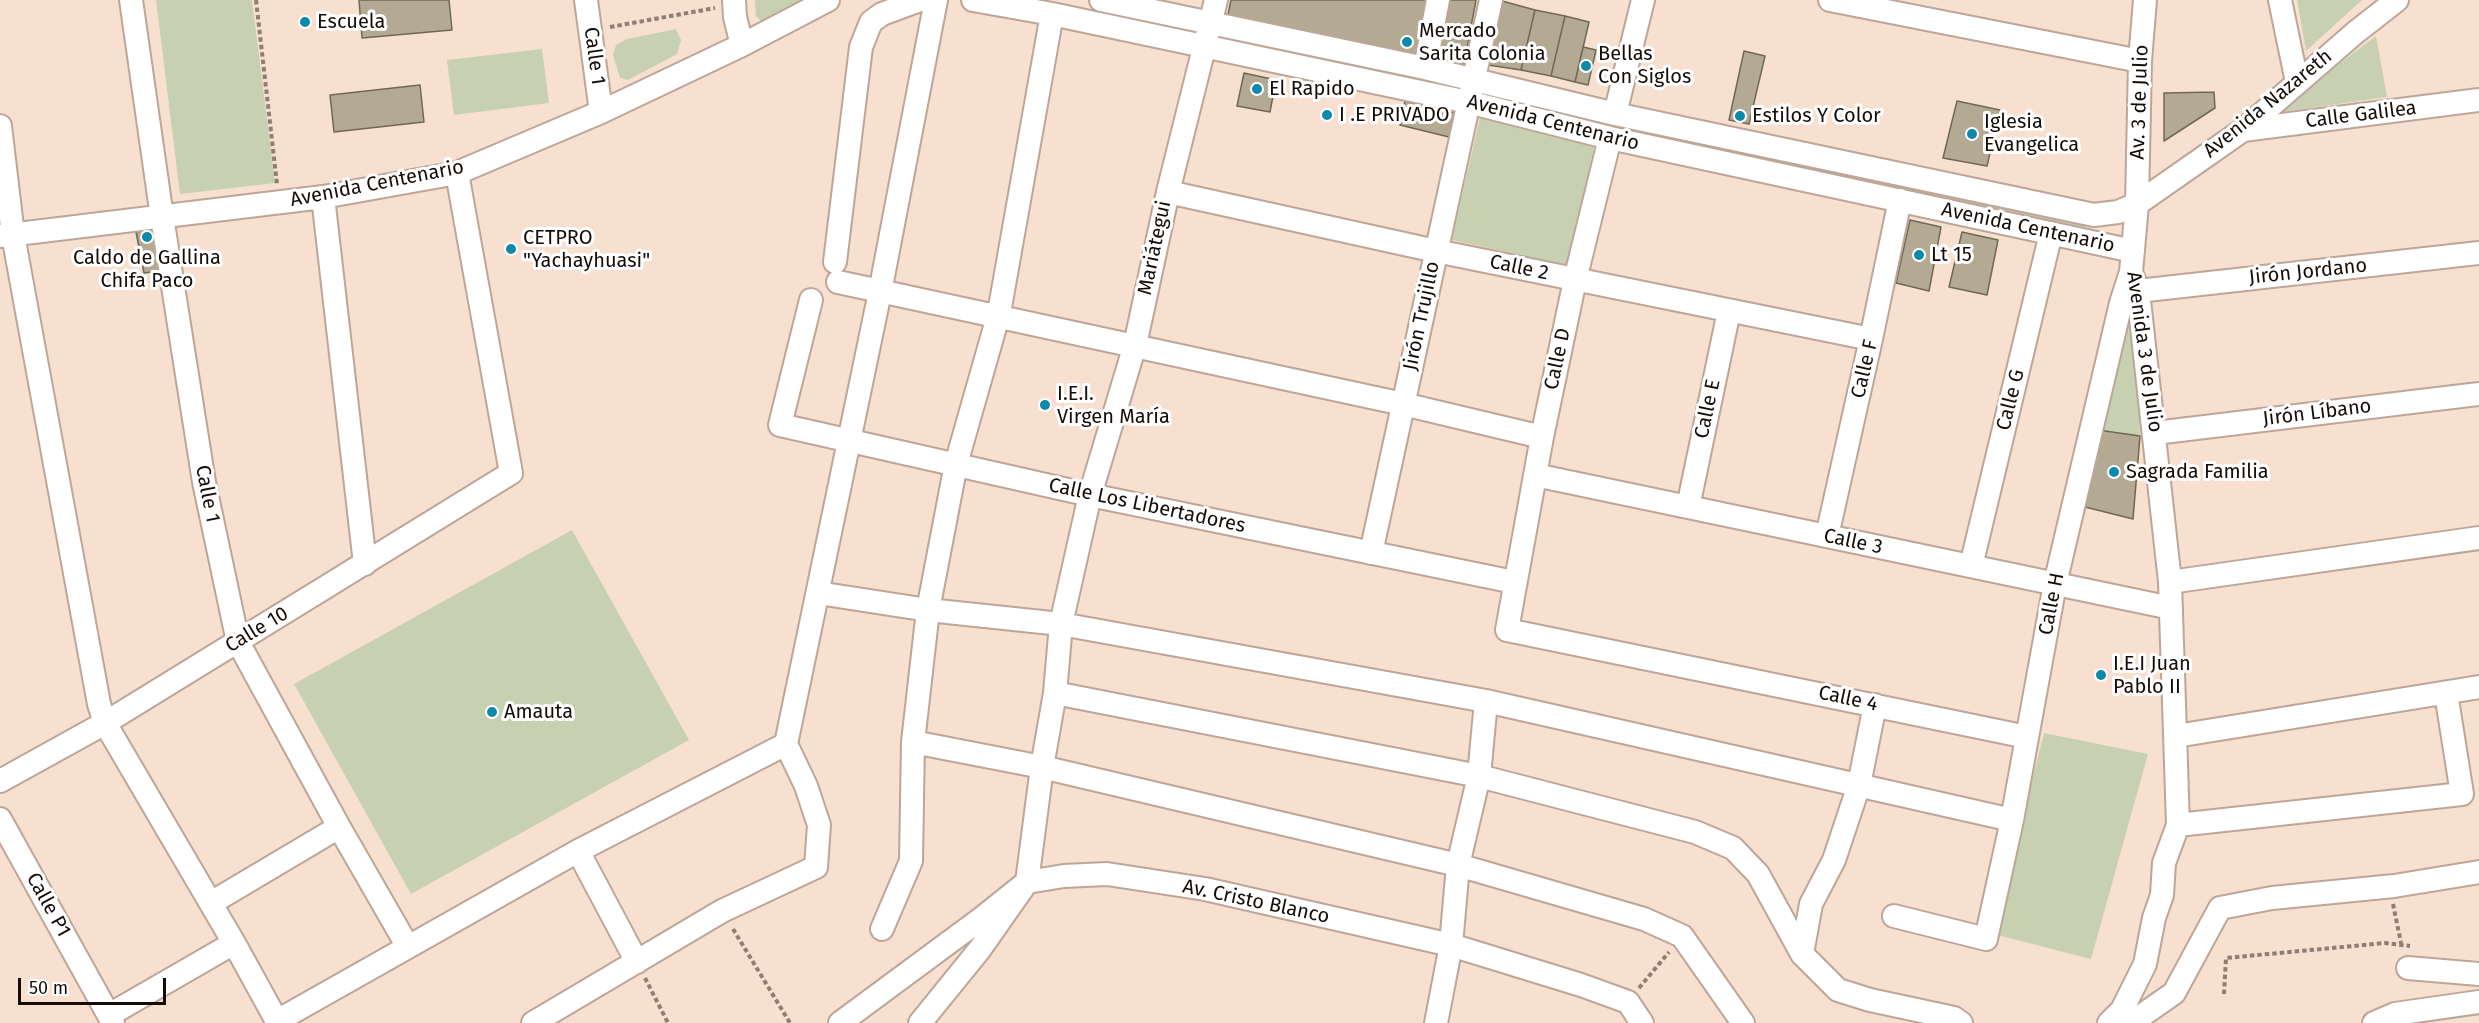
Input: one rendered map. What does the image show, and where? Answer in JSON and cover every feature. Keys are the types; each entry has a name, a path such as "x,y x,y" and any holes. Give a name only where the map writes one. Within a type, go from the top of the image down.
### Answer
{"street":[{"name":"Calle 1","path":"131,0 162,217 204,482 238,642 339,827 408,947"},
{"name":"Calle 1","path":"586,0 601,112"},
{"name":"Avenida Centenario","path":"7,235 322,197 457,173 601,112 742,45 828,0"},
{"path":"920,0 882,14 872,22 861,47 836,272 880,292 1403,404 1542,437"},
{"path":"533,1023 722,911 816,867 819,825 806,786 786,744 880,292 936,0"},
{"name":"Avenida Centenario","path":"973,0 1052,14 1468,102 1610,138 2051,233 2134,271"},
{"name":"Avenida Centenario","path":"1101,0 1425,68 1615,114 2094,215 2118,212 2137,204"},
{"name":"Mariátegui","path":"1026,882 1055,693 1060,624 1090,495 1134,346 1168,192 1216,0"},
{"path":"1425,68 1438,0"},
{"name":"Jirón Trujillo","path":"1371,553 1491,0"},
{"path":"1615,114 1643,0"},
{"path":"1830,0 2140,61"},
{"name":"Av. 3 de Julio","path":"2137,204 2140,61 2145,0"},
{"path":"2280,0 2297,82"},
{"name":"Avenida Nazareth","path":"2137,204 2243,130 2297,82 2397,0"},
{"path":"734,2 742,45"},
{"path":"882,929 911,861 914,742 928,610 956,464 998,317 1052,14"},
{"name":"Calle Galilea","path":"2243,130 2479,100"},
{"path":"0,126 7,235 99,704 105,723 211,903 277,1022 578,851 786,744"},
{"name":"Calle D","path":"1514,582 1575,280 1610,138"},
{"name":"Calle 10","path":"0,781 105,723 511,473 457,173"},
{"name":"Calle 2","path":"1168,192 1436,251 1871,339"},
{"path":"322,197 365,564"},
{"name":"Calle F","path":"1827,536 1899,200"},
{"name":"Avenida 3 de Julio","path":"2109,1023 2122,1010 2145,964 2154,918 2162,895 2164,863 2178,825 2170,582 2155,433 2134,271 2137,204"},
{"name":"Calle G","path":"1971,566 2051,233"},
{"name":"Jirón Jordano","path":"2134,271 2479,253"},
{"name":"Calle H","path":"1894,915 1986,939 2012,820 2055,584 2121,303 2134,271"},
{"name":"Calle Los Libertadores","path":"811,300 780,425 1090,495 1514,582"},
{"name":"Calle E","path":"1688,507 1729,311"},
{"name":"Jirón Líbano","path":"2155,433 2479,394"},
{"name":"Calle 3","path":"1534,475 2171,608"},
{"path":"2170,582 2479,538"},
{"name":"Calle 4","path":"1514,582 1507,630 2027,737"},
{"path":"818,593 928,610 1060,624 1486,701 2012,820"},
{"path":"2176,736 2479,687"},
{"path":"1055,693 1479,776 1695,832 1733,848 1758,874 1802,954 1838,990 1870,1000 1954,1018 1961,1023"},
{"path":"2178,825 2462,795 2446,693"},
{"path":"1436,1023 1451,945 1458,865 1479,776 1486,701"},
{"path":"1802,954 1811,904 1834,860 1859,785 1875,705"},
{"path":"914,742 1042,767 1458,865 1644,919 1682,936 1743,1023"},
{"name":"Calle P1","path":"0,819 111,1019"},
{"path":"211,903 339,827"},
{"path":"578,851 637,962"},
{"path":"2131,1023 2174,993 2220,908 2272,898 2391,886 2479,872"},
{"name":"Av. Cristo Blanco","path":"1026,882 1064,876 1107,874 1205,889 1451,945 1628,1002"},
{"path":"840,1023 982,918 1026,882"},
{"path":"920,1023 980,950 1026,882"},
{"path":"111,1019 234,943"},
{"path":"2410,957 2479,974"},
{"path":"1628,1002 1642,1023"},
{"path":"2374,1023 2396,1014 2479,1002"}],"path":[{"path":"256,0 279,202"},
{"path":"590,30 734,2"},
{"path":"2391,886 2401,943 2410,957"},
{"path":"722,911 790,1023"},
{"path":"1628,1002 1682,936"},
{"path":"2224,994 2226,958 2401,943"},
{"path":"637,962 668,1023"}],"green space":[{"path":"156,0 252,0 275,183 180,194"},
{"path":"755,0 815,0 762,22 756,16"},
{"path":"2297,0 2362,0 2306,51"},
{"path":"676,29 681,40 677,54 628,80 620,78 613,55 616,45 627,39"},
{"path":"2376,36 2387,97 2274,113"},
{"path":"542,49 549,103 454,115 447,60"},
{"path":"1480,117 1595,143 1568,266 1452,240"},
{"path":"1628,124 2087,220 2083,233 1624,138"},
{"path":"2130,309 2135,309 2140,436 2098,430"},
{"name":"Amauta","path":"572,530 689,740 411,894 294,684"},
{"path":"2044,733 2148,754 2091,959 1993,934"}],"building":[{"path":"359,0 449,0 452,30 362,38"},
{"name":"Mercado Sarita Colonia","path":"1231,0 1476,0 1464,65 1227,19"},
{"path":"1502,1 1535,10 1521,70 1488,65"},
{"path":"1535,10 1565,16 1551,76 1521,70"},
{"path":"1565,16 1589,22 1575,82 1551,76"},
{"name":"Bellas Con Siglos","path":"1583,47 1596,50 1588,85 1575,82"},
{"path":"1744,51 1765,56 1749,124 1729,120"},
{"path":"1244,73 1276,80 1270,112 1237,106"},
{"path":"420,85 424,122 334,132 330,95"},
{"path":"2214,92 2215,108 2164,141 2164,93"},
{"path":"1405,101 1455,113 1449,137 1400,125"},
{"name":"Iglesia Evangelica","path":"1957,101 2000,110 1987,166 1943,158"},
{"name":"Lt 15","path":"1910,220 1941,227 1929,291 1896,283"},
{"path":"158,228 166,270 144,273 136,232"},
{"path":"1962,232 1998,240 1987,295 1949,287"},
{"name":"Sagrada Familia","path":"2098,430 2140,436 2133,519 2085,507"}],"place":[{"name":"Escuela","path":"305,22"},
{"name":"Mercado Sarita Colonia","path":"1407,42"},
{"name":"Bellas Con Siglos","path":"1586,66"},
{"name":"El Rapido","path":"1257,89"},
{"name":"I .E PRIVADO","path":"1327,115"},
{"name":"Estilos Y Color","path":"1740,116"},
{"name":"Iglesia Evangelica","path":"1972,134"},
{"name":"Caldo de Gallina Chifa Paco","path":"147,237"},
{"name":"CETPRO \"Yachayhuasi\"","path":"511,249"},
{"name":"Lt 15","path":"1919,255"},
{"name":"I.E.I. Virgen María","path":"1045,405"},
{"name":"Sagrada Familia","path":"2114,472"},
{"name":"I.E.I Juan Pablo II","path":"2101,675"},
{"name":"Amauta","path":"492,712"}]}
